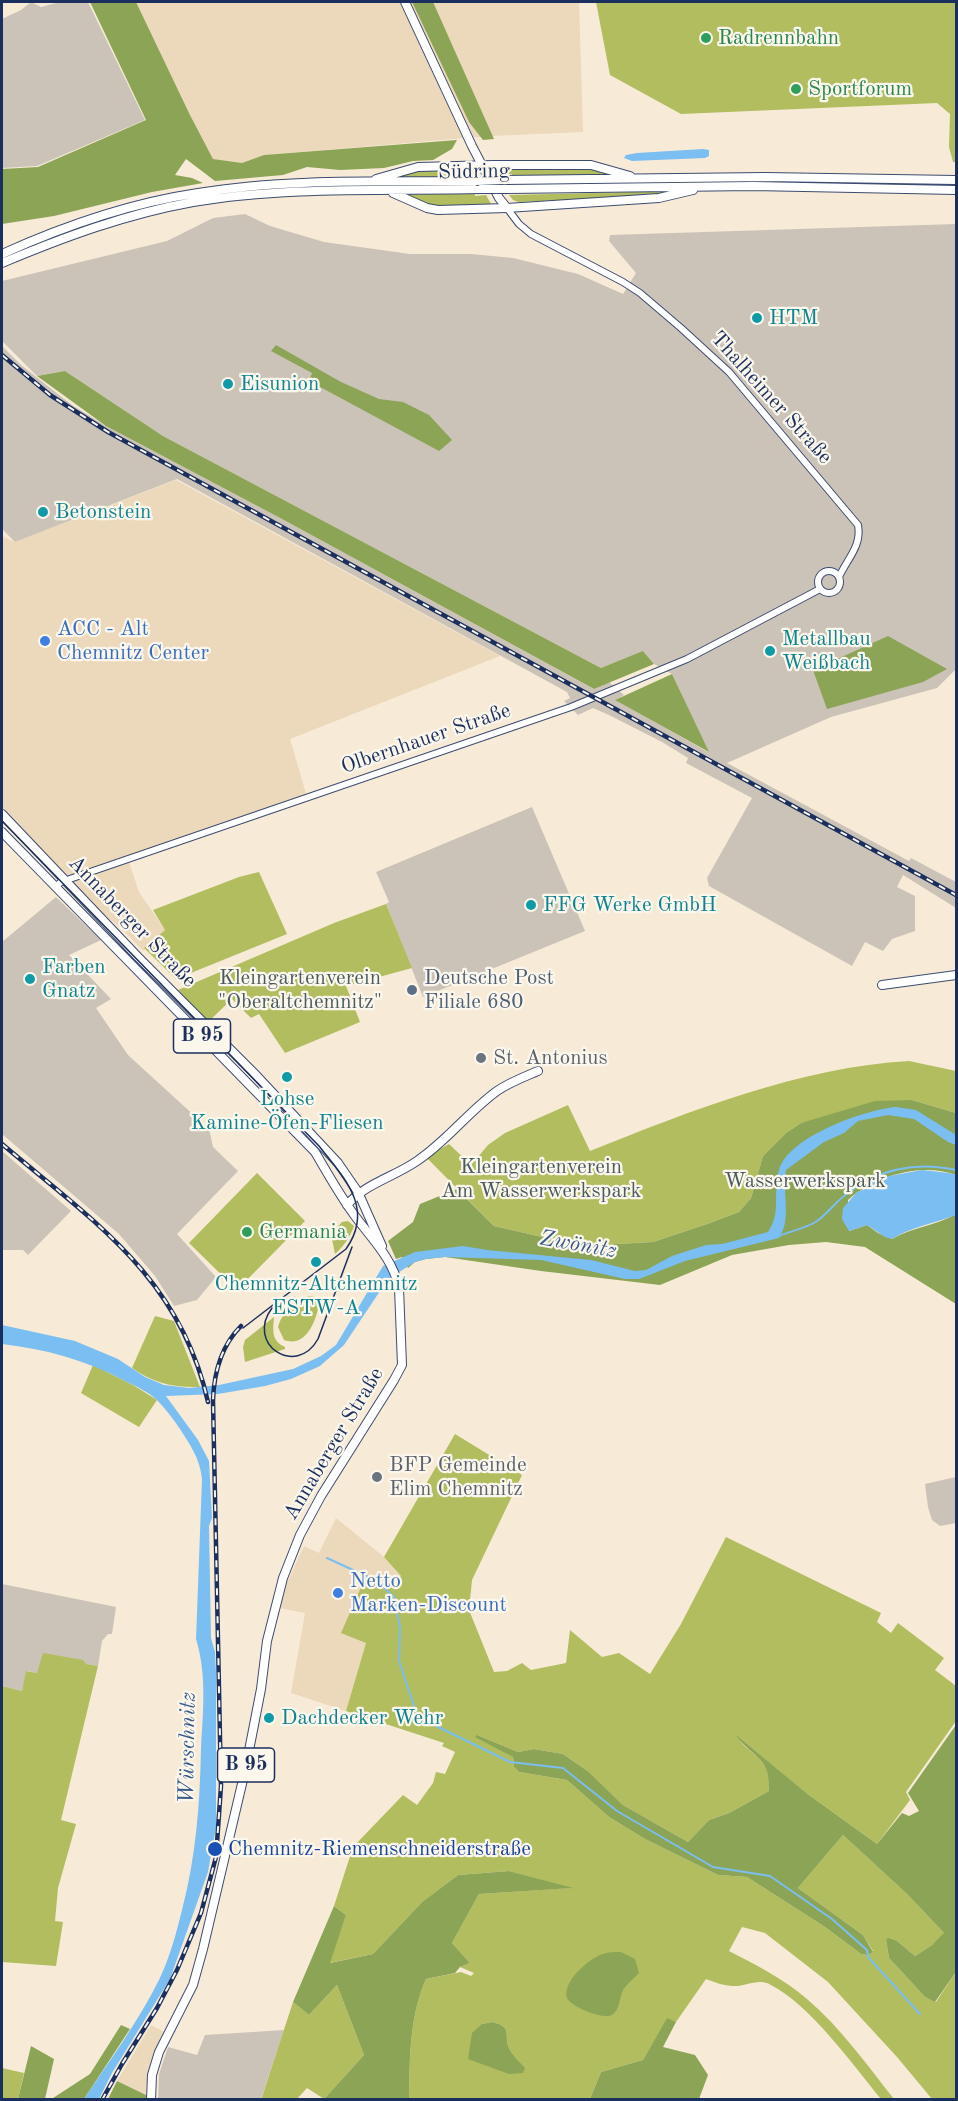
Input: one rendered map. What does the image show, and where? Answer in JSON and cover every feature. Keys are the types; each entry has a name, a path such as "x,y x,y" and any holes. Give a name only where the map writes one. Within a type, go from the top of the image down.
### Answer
{"main road":[{"name":"Thalheimer Straße","path":"405,2 482,165 499,198 507,208"},
{"path":"364,182 410,168 482,165 591,165 637,178"},
{"name":"Südring","path":"2,254 62,229 160,200 210,191 275,185 765,177 957,180"},
{"path":"387,191 432,209 507,208 659,198 705,187"},
{"name":"Südring","path":"2,263 53,242 128,217 222,198 284,193 705,187 957,190"},
{"name":"Annaberger Straße","path":"2,814 61,883 315,1152 347,1205 387,1258"},
{"name":"Annaberger Straße","path":"2,832 61,883 138,957 221,1039 324,1147 349,1177 358,1192 396,1276 399,1288 402,1365 321,1496 300,1535 283,1578 267,1641 261,1689 245,1772 203,1949 193,1986 159,2052 152,2075 151,2100"},
{"path":"882,985 957,975"},
{"path":"347,1205 358,1192 415,1163 436,1148 498,1091 538,1071"}],"street":[{"name":"Thalheimer Straße","path":"507,208 519,224 531,234 640,293 729,372 855,521 859,539 856,548 837,575"},
{"path":"824,572 837,575 840,584 834,592 828,593 819,586 819,578 824,572"},
{"name":"Olbernhauer Straße","path":"61,883 571,707 687,659 744,630 819,586"}],"shaded area":[{"path":"31,2 41,7 60,2 88,2 145,120 37,166 2,168 2,19 21,10"},
{"path":"136,2 579,2 583,132 490,136 264,155 242,163 213,159"},
{"path":"245,214 270,226 324,242 410,254 471,254 513,258 578,274 623,294 636,273 609,241 610,235 956,224 956,669 937,688 831,717 727,763 909,861 911,858 956,882 956,908 903,875 897,887 915,896 915,931 892,939 883,951 865,942 852,966 709,886 707,878 752,798 686,763 688,758 662,742 609,715 593,708 578,715 564,701 570,698 567,692 177,479 15,542 2,529 2,346 21,365 72,405 106,426 588,686 594,689 609,682 624,695 616,700 708,752 672,674 654,664 644,652 601,668 163,436 65,371 37,376 2,341 2,281 167,241 213,218"},
{"path":"176,480 500,656 290,739 307,797 128,859 139,892 165,930 143,951 122,929 81,896 2,814 2,536 15,542"},
{"path":"532,807 585,931 423,997 386,904 389,902 376,872"},
{"path":"56,897 101,940 69,955 111,999 96,1008 128,1055 209,1129 213,1147 238,1171 177,1234 216,1277 197,1300 174,1306 155,1276 119,1234 2,1134 2,942"},
{"path":"2,1151 71,1211 28,1255 23,1250 2,1250"},
{"path":"956,1477 956,1523 940,1526 932,1520 925,1484"},
{"path":"336,1518 384,1557 401,1576 385,1591 377,1583 365,1578 342,1632 366,1643 346,1711 291,1693 305,1613 279,1608 286,1585 304,1546 319,1553"},
{"path":"2,1584 116,1607 112,1634 108,1634 102,1641 98,1666 86,1664 37,1673 27,1671 22,1691 2,1686"},
{"path":"151,2025 164,2032 149,2070 146,2095 117,2081"},
{"path":"284,2030 261,2099 158,2100 159,2074 168,2047 197,2055 205,2035"}],"green space":[{"path":"90,2 136,2 213,159 242,163 264,155 457,140 452,149 433,160 413,161 384,168 340,170 307,167 283,175 215,181 186,159 175,175 203,183 152,192 54,216 2,224 2,169 38,167 146,120"},
{"path":"412,2 433,2 494,139 483,140 469,122"},
{"name":"Sportforum","path":"596,2 956,2 956,162 953,162 949,147 950,114 937,103 681,114 610,75"},
{"path":"586,166 620,175 512,177 512,174 500,174 498,171 499,169"},
{"path":"472,170 475,175 389,177 407,171"},
{"path":"677,191 654,196 518,202 509,195"},
{"path":"405,194 486,195 491,204 430,206"},
{"path":"276,345 341,382 379,399 403,402 429,415 452,440 439,451 309,381 312,373 271,351"},
{"path":"65,371 163,436 601,668 643,651 654,664 594,689 106,426 37,376"},
{"path":"888,636 947,669 923,682 827,709 813,670"},
{"path":"672,674 709,752 615,700"},
{"name":"Kleingartenverein \"Oberaltchemnitz\"","path":"259,872 287,934 176,979 144,948 165,930 153,910 239,877"},
{"name":"Kleingartenverein \"Oberaltchemnitz\"","path":"386,904 412,968 346,986 360,1022 285,1053 259,1014 251,1018 232,999 207,1023 178,990 334,923"},
{"name":"Kleingartenverein Am Wasserwerkspark","path":"909,1061 956,1071 956,1113 912,1100 801,1123 786,1133 763,1156 751,1198 739,1212 653,1242 599,1245 564,1242 494,1226 426,1157 449,1144 471,1165 488,1145 505,1133 568,1105 590,1151 746,1093 828,1072"},
{"name":"Wasserwerkspark","path":"912,1100 956,1113 956,1175 942,1171 914,1171 871,1184 848,1200 849,1231 867,1225 892,1239 956,1214 956,1304 865,1247 826,1242 789,1245 732,1255 660,1285 445,1257 415,1262 408,1268 402,1257 396,1259 388,1241 413,1222 420,1204 457,1189 494,1226 564,1242 599,1245 653,1242 739,1212 751,1198 763,1156 786,1133 801,1123 875,1101"},
{"name":"Germania","path":"257,1173 305,1221 237,1290 189,1243"},
{"path":"348,1221 354,1226 351,1234 335,1254 331,1234 342,1222"},
{"path":"309,1296 315,1297 319,1304 309,1331 298,1340 284,1340 278,1327 282,1317 294,1304"},
{"path":"155,1316 174,1321 200,1387 164,1384 132,1368"},
{"path":"274,1317 275,1338 285,1349 245,1362 243,1347 245,1340"},
{"path":"93,1365 157,1400 139,1427 81,1393"},
{"path":"455,1434 522,1475 472,1580 469,1610 494,1672 507,1671 522,1663 531,1670 566,1663 570,1630 602,1657 619,1653 650,1674 681,1624 726,1537 881,1613 877,1622 891,1633 898,1623 944,1658 935,1670 956,1686 956,1721 906,1792 910,1800 877,1844 809,1795 738,1737 765,1766 768,1773 769,1791 729,1813 709,1820 688,1842 623,1805 589,1772 563,1754 534,1749 518,1752 477,1735 513,1757 514,1767 519,1772 567,1780 609,1817 645,1839 718,1875 747,1877 825,1927 861,1954 867,1955 873,1951 863,1935 798,1888 843,1835 908,1895 945,1934 915,1956 897,1941 886,1940 889,1958 925,1997 936,2002 956,1972 956,2099 932,2099 828,1982 765,1933 742,1927 729,1951 779,1979 807,1999 842,2034 894,2099 881,2099 830,2036 800,2005 784,1993 764,1982 730,1986 706,1979 676,2022 667,2019 643,2060 601,2072 590,2099 409,2099 413,2023 420,1994 426,1979 461,1972 471,1976 474,1973 460,1967 470,1963 452,1943 479,1894 570,1888 509,1871 458,1875 422,1902 373,1954 329,1963 346,1915 334,1906 353,1847 403,1795 417,1805 433,1783 436,1772 445,1774 455,1752 442,1746 444,1743 346,1711 366,1643 341,1633 365,1578 377,1583 385,1590 401,1576 384,1557","holes":["493,2022 506,2029 510,2051 525,2068 482,2024"]},
{"path":"43,1653 83,1660 86,1664 98,1666 61,1820 76,1824 58,1888 55,1921 63,1922 56,1966 2,1962 2,1686 22,1691 26,1671 37,1673"},
{"path":"956,1725 956,1972 935,2002 925,1997 889,1958 886,1940 888,1938 897,1941 915,1956 932,1945 944,1933 908,1895 843,1835 798,1888 863,1935 873,1952 867,1955 861,1954 825,1927 747,1877 718,1875 645,1839 609,1817 567,1780 519,1772 514,1767 513,1757 475,1737 477,1735 518,1752 534,1749 563,1754 589,1772 623,1805 688,1842 709,1820 729,1813 769,1791 765,1767 736,1735 809,1795 877,1844 902,1813 909,1816 919,1811 908,1793"},
{"path":"509,1871 573,1888 479,1894 452,1943 470,1963 460,1967 455,1973 426,1979 420,1994 413,2023 409,2099 324,2099 364,2055 337,1985 309,2015 293,2002 334,1906 346,1915 330,1963 373,1954 422,1902 458,1875"},
{"path":"621,1952 635,1959 639,1973 623,1990 615,2013 602,2016 581,2009 570,2002 567,1998 569,1985 584,1965 597,1956"},
{"path":"337,1985 364,2055 324,2099 307,2088 297,2099 261,2100 293,2002 309,2015"},
{"path":"667,2018 676,2022 663,2047 695,2055 708,2075 699,2099 590,2099 601,2072 643,2060"},
{"path":"493,2022 506,2029 507,2043 514,2056 525,2068 523,2073 509,2074 468,2059 472,2033 482,2024"},
{"path":"121,2025 130,2029 84,2099 50,2100 90,2074"},
{"path":"31,2046 54,2059 45,2099 18,2099"},
{"path":"2,2068 24,2073 18,2099 2,2099"},
{"path":"117,2081 146,2095 146,2099 108,2099"}],"water":[{"path":"709,150 709,156 705,158 632,161 624,158 626,155 637,153"},
{"path":"896,1107 916,1110 956,1135 956,1145 914,1119 888,1115 858,1121 844,1133 824,1142 786,1170 786,1214 783,1231 779,1238 685,1261 639,1279 625,1279 541,1260 445,1257 426,1259 415,1262 388,1279 344,1345 320,1366 291,1379 265,1386 218,1394 166,1396 198,1440 209,1461 212,1518 209,1526 211,1638 215,1652 216,1673 216,1827 208,1872 170,1979 112,2073 99,2099 84,2099 133,2026 159,1980 175,1937 191,1870 198,1809 203,1707 202,1666 196,1639 202,1479 191,1447 169,1414 153,1397 138,1387 80,1361 50,1352 2,1344 2,1325 75,1341 118,1359 145,1377 164,1385 189,1388 219,1385 293,1369 321,1356 336,1345 383,1266 415,1252 463,1246 591,1260 635,1271 646,1270 672,1256 706,1245 722,1244 768,1232 775,1217 777,1178 785,1158 812,1136 829,1127 865,1113"},
{"path":"922,1170 956,1175 956,1215 915,1228 892,1239 867,1225 849,1231 842,1219 843,1208 857,1192 868,1188 873,1182 884,1177"}],"waterway":[{"path":"779,1236 813,1223 857,1187 883,1174 926,1166 956,1170"},
{"path":"327,1558 377,1581 394,1597 400,1627 399,1661 416,1712 430,1723 510,1762 563,1768 617,1811 713,1867 770,1876 832,1919 867,1950 868,1957 920,2014"}],"tram line":[{"path":"2,821 319,1146 353,1194 358,1220 346,1249 243,1328"},
{"path":"272,1308 265,1321 265,1334 269,1344 277,1352 287,1356 298,1356 309,1350 318,1339 352,1247"}],"railway":[{"path":"2,355 50,395 108,432 956,895"},
{"path":"2,1144 100,1227 129,1255 155,1286 177,1320 195,1358 208,1402"},
{"path":"102,2100 177,1970 201,1913 216,1857 221,1786 213,1400 220,1360 228,1342 241,1326"}],"place":[{"name":"Radrennbahn","path":"706,38"},
{"name":"Sportforum","path":"796,89"},
{"name":"HTM","path":"757,318"},
{"name":"Eisunion","path":"228,384"},
{"name":"Betonstein","path":"43,512"},
{"name":"ACC - Alt Chemnitz Center","path":"45,641"},
{"name":"Metallbau Weißbach","path":"770,651"},
{"name":"FFG Werke GmbH","path":"531,905"},
{"name":"Farben Gnatz","path":"30,979"},
{"name":"Deutsche Post Filiale 680","path":"412,990"},
{"name":"St. Antonius","path":"481,1058"},
{"name":"Lohse Kamine-Öfen-Fliesen","path":"287,1077"},
{"name":"Germania","path":"247,1232"},
{"name":"Chemnitz-Altchemnitz ESTW-A","path":"316,1262"},
{"name":"BFP Gemeinde Elim Chemnitz","path":"377,1477"},
{"name":"Netto Marken-Discount","path":"338,1593"},
{"name":"Dachdecker Wehr","path":"269,1718"},
{"name":"Chemnitz-Riemenschneiderstraße","path":"215,1849"}],"water label":[{"name":"Zwönitz","path":"578,1245"},
{"name":"Würschnitz","path":"188,1748"}]}
